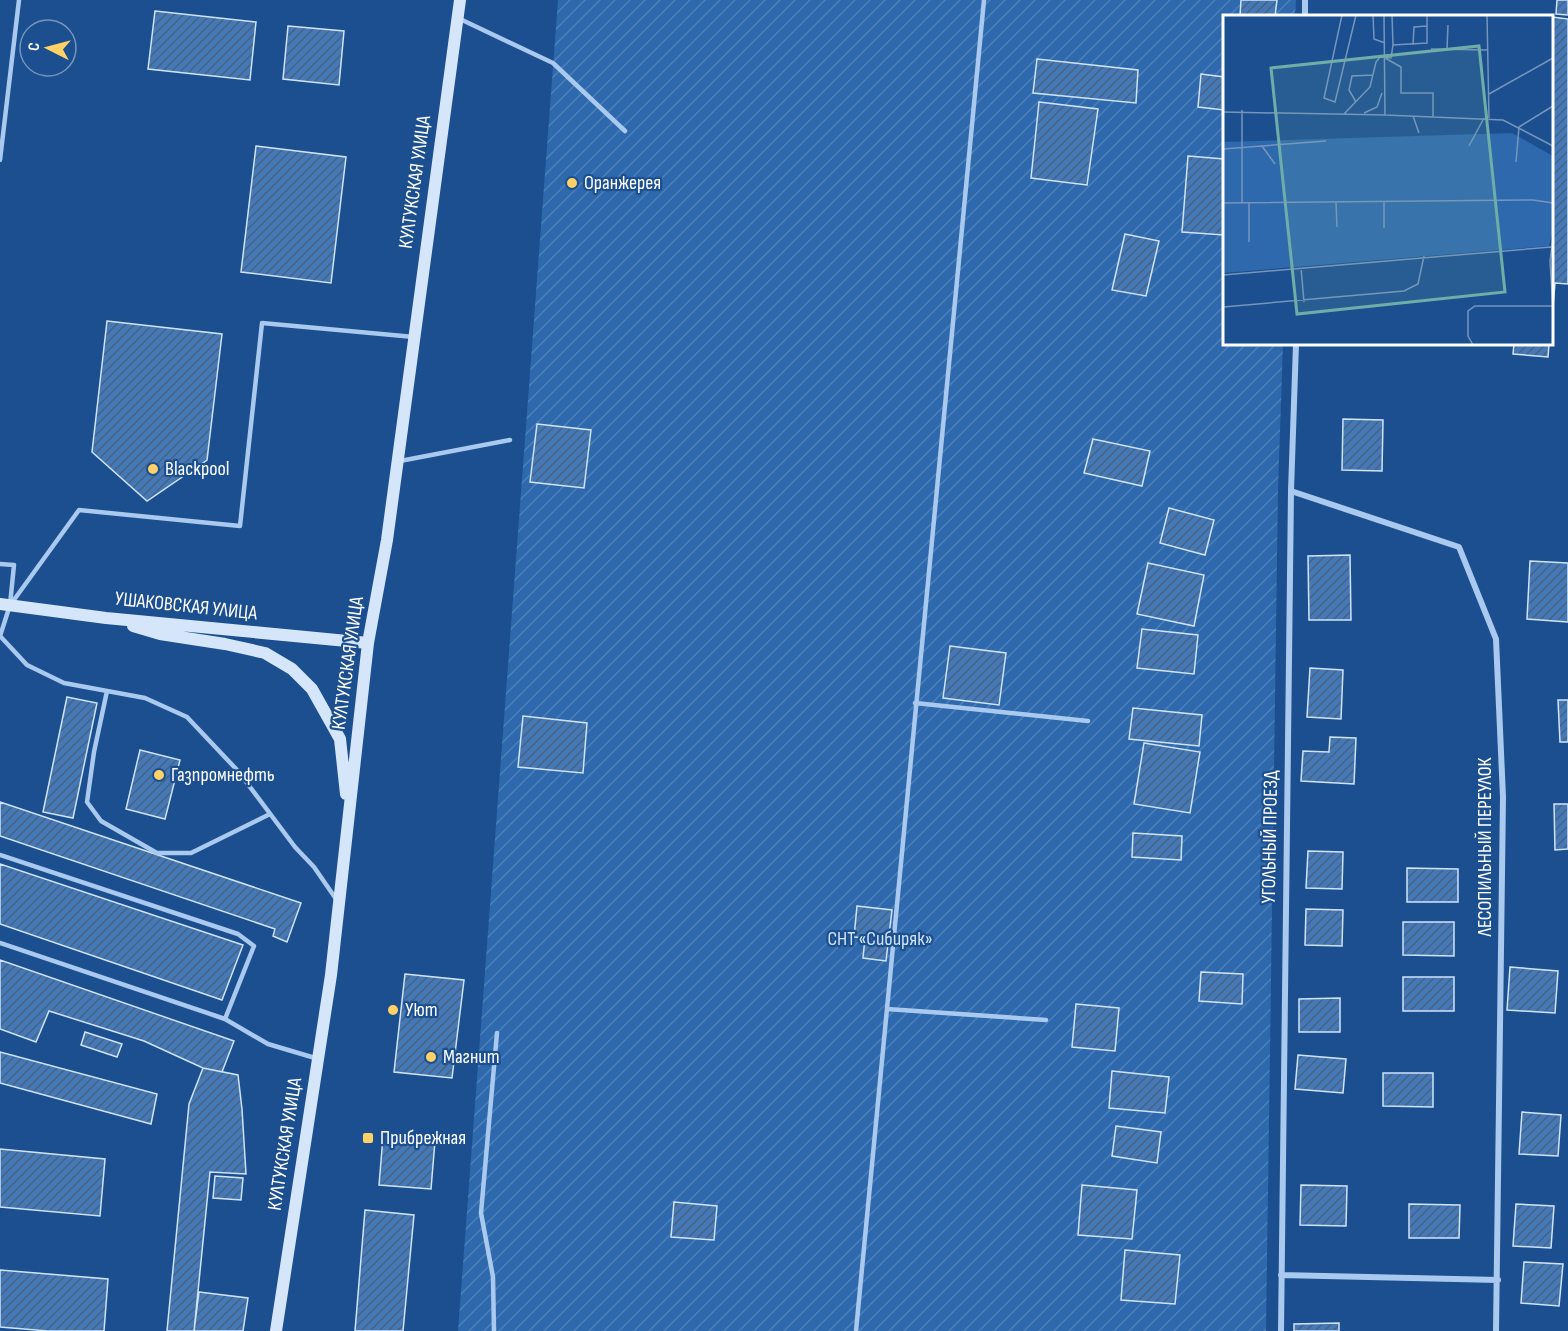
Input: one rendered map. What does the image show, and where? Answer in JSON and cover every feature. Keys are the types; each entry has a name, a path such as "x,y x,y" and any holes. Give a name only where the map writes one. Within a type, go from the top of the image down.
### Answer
{"main road":[{"name":"КУЛТУКСКАЯ УЛИЦА","path":"276,1331 331,975 368,643 387,540 460,0"},
{"name":"УШАКОВСКАЯ УЛИЦА","path":"5,605 106,618 368,643"},
{"path":"106,618 160,634 265,653 292,669 312,689 340,739 348,816"}],"street":[{"name":"УГОЛЬНЫЙ ПРОЕЗД","path":"1281,1331 1291,491 1296,345"},
{"name":"ЛЕСОПИЛЬНЫЙ ПЕРЕУЛОК","path":"1291,491 1459,547 1497,639 1503,798 1496,1331"},
{"path":"1281,1275 1498,1280"}],"lane":[{"path":"0,160 19,0"},
{"path":"856,1331 984,0"},
{"path":"457,17 553,63 625,131"},
{"path":"5,605 79,510 240,526 262,323 414,337"},
{"path":"397,462 510,440"},
{"path":"0,564 14,565 0,636 27,665 64,683 145,698 187,717 238,771 295,847 314,867 339,903"},
{"path":"107,691 94,752 87,802 101,821 157,853 190,853 270,814"},
{"path":"915,704 1088,721"},
{"path":"0,855 238,934 254,946 225,1019"},
{"path":"0,943 225,1019 268,1044 318,1059"},
{"path":"887,1009 1046,1020"},
{"path":"494,1331 493,1277 481,1213 496,1033"}],"green space":[{"name":"СНТ «Сибиряк»","path":"558,0 1296,0 1295,15 1223,15 1223,345 1283,345 1278,490 1266,1331 458,1331"}],"building":[{"path":"1241,0 1277,0 1275,15 1240,15"},
{"path":"1557,0 1568,0 1568,15 1556,14"},
{"path":"155,11 256,22 250,80 148,69"},
{"path":"1553,17 1568,19 1568,284 1555,283 1553,307"},
{"path":"288,26 344,31 339,85 283,79"},
{"path":"1037,59 1138,70 1136,103 1033,93"},
{"path":"1201,74 1223,77 1223,110 1198,107"},
{"path":"1039,102 1098,109 1087,185 1031,178"},
{"path":"256,146 346,157 331,283 241,272"},
{"path":"1188,156 1223,159 1223,235 1182,232"},
{"path":"1125,234 1159,241 1146,296 1112,290"},
{"path":"107,321 222,334 207,460 147,501 92,452"},
{"path":"1514,345 1549,345 1548,357 1513,354"},
{"path":"1343,419 1383,420 1382,471 1342,470"},
{"path":"537,424 591,430 584,488 530,482"},
{"path":"1093,439 1150,451 1142,486 1084,473"},
{"path":"1169,508 1214,520 1205,555 1160,543"},
{"path":"1350,555 1351,620 1309,620 1308,556"},
{"path":"1530,561 1568,563 1568,622 1527,619"},
{"path":"1148,563 1204,575 1194,626 1137,614"},
{"path":"1142,629 1198,635 1194,674 1137,668"},
{"path":"950,646 1006,653 999,705 943,698"},
{"path":"1310,668 1343,670 1341,719 1307,717"},
{"path":"67,697 97,703 73,818 43,812"},
{"path":"1558,700 1568,700 1568,742 1560,742"},
{"path":"1133,708 1202,715 1199,746 1129,739"},
{"path":"523,716 587,723 583,773 518,767"},
{"path":"1330,737 1356,738 1354,784 1301,781 1303,751 1329,752"},
{"path":"1144,743 1200,752 1190,813 1134,804"},
{"path":"140,750 180,760 165,819 126,809"},
{"path":"0,802 301,903 287,942 273,936 275,929 0,836"},
{"path":"1554,804 1568,804 1568,849 1555,850"},
{"path":"1133,833 1182,836 1181,860 1132,857"},
{"path":"1308,851 1343,852 1342,889 1306,888"},
{"path":"0,864 243,945 222,1000 0,924"},
{"path":"1407,868 1458,869 1458,902 1407,902"},
{"path":"857,906 892,910 886,961 863,958 865,938 854,937"},
{"path":"1306,909 1343,910 1342,946 1305,945"},
{"path":"1403,922 1454,922 1454,956 1403,955"},
{"path":"0,960 234,1041 222,1072 203,1068 144,1041 49,1011 36,1042 0,1029"},
{"path":"1510,967 1558,971 1555,1013 1507,1010"},
{"path":"1201,972 1243,974 1242,1004 1199,1001"},
{"path":"405,974 464,980 452,1078 394,1072"},
{"path":"1403,977 1454,977 1454,1011 1403,1011"},
{"path":"1340,998 1340,1032 1299,1032 1299,999"},
{"path":"1076,1004 1119,1008 1115,1051 1072,1047"},
{"path":"85,1032 122,1044 117,1057 81,1045"},
{"path":"0,1052 157,1094 151,1124 0,1083"},
{"path":"1298,1055 1346,1059 1343,1093 1295,1089"},
{"path":"203,1068 238,1075 246,1174 210,1172 194,1331 167,1331 189,1104"},
{"path":"1112,1071 1169,1077 1165,1113 1109,1108"},
{"path":"1383,1073 1433,1073 1433,1107 1383,1106"},
{"path":"1522,1112 1561,1115 1558,1156 1519,1154"},
{"path":"1116,1126 1161,1132 1157,1163 1112,1156"},
{"path":"383,1137 435,1141 431,1189 379,1185"},
{"path":"0,1149 105,1159 100,1216 0,1207"},
{"path":"215,1176 243,1178 241,1200 213,1198"},
{"path":"1082,1185 1137,1190 1132,1239 1078,1235"},
{"path":"1301,1185 1347,1186 1346,1226 1300,1225"},
{"path":"674,1202 717,1206 714,1240 671,1237"},
{"path":"1409,1204 1460,1205 1459,1238 1409,1238"},
{"path":"1516,1204 1554,1206 1551,1248 1513,1246"},
{"path":"365,1210 414,1215 403,1331 355,1331"},
{"path":"1125,1250 1180,1255 1175,1304 1121,1300"},
{"path":"1524,1262 1563,1264 1559,1306 1521,1303"},
{"path":"0,1270 108,1279 104,1331 48,1331 0,1327"},
{"path":"199,1292 248,1298 243,1331 194,1331"},
{"path":"1339,1323 1339,1331 1294,1331 1294,1324"}],"place":[{"name":"Оранжерея","path":"572,183"},
{"name":"Blackpool","path":"153,469"},
{"name":"Газпромнефть","path":"159,775"},
{"name":"Уют","path":"393,1010"},
{"name":"Магнит","path":"431,1057"},
{"name":"Прибрежная","path":"368,1138"}]}
